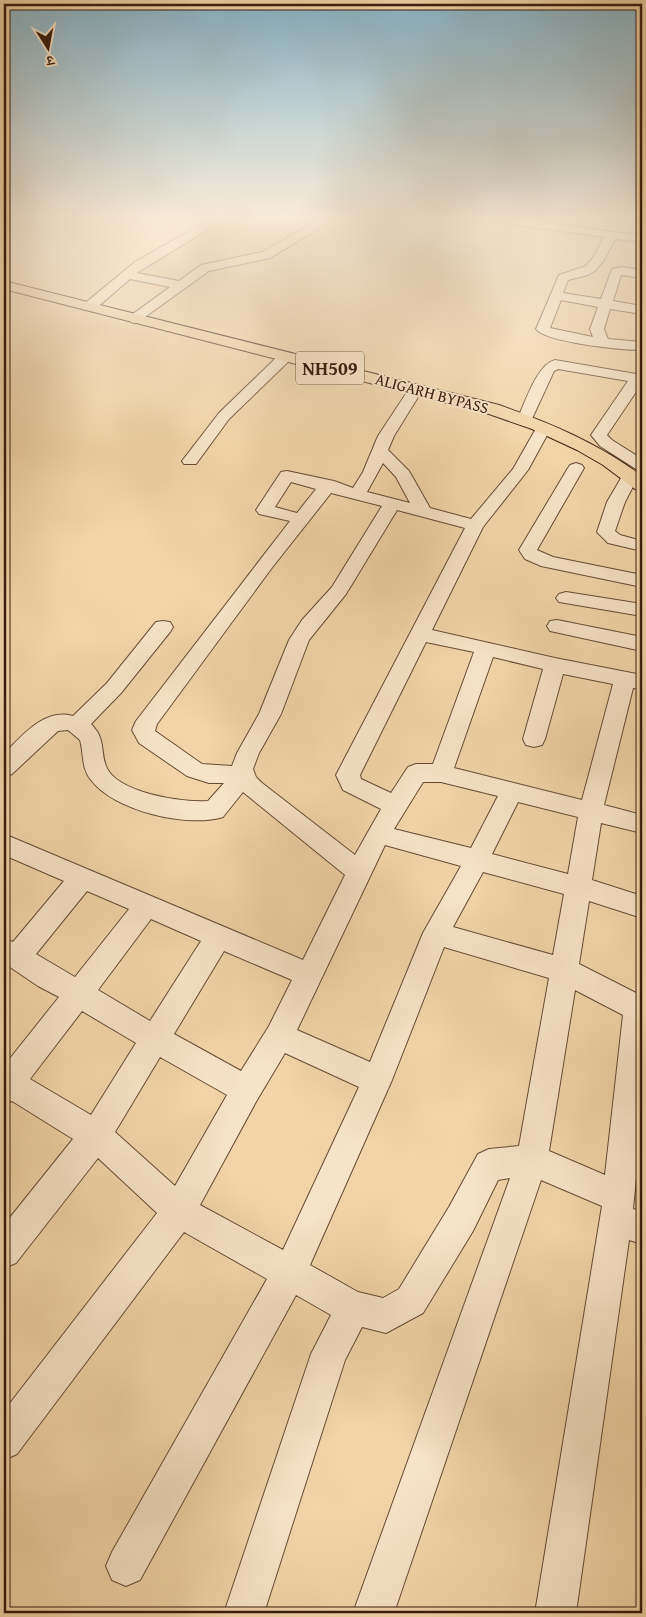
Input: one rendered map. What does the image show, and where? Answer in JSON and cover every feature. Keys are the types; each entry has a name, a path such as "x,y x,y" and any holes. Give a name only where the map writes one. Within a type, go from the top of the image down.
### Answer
{"highway":[{"name":"ALIGARH BYPASS","path":"44,295 89,307 138,315 285,357 477,404 525,420 600,454 636,473"}],"street":[{"path":"89,307 102,295"},
{"path":"138,315 165,295"},
{"path":"603,342 597,333 608,295"},
{"path":"642,310 605,302 556,296 543,327 544,332 581,339 639,346 635,377 599,435 636,473 616,502 606,532 614,539 642,546"},
{"path":"565,364 581,339"},
{"path":"190,462 224,416 285,357"},
{"path":"525,420 548,368 554,364 565,364 635,377"},
{"path":"358,493 371,472 386,436 416,389"},
{"path":"395,806 358,789 351,784 348,775 475,525 520,470 543,428"},
{"path":"380,450 403,475 423,511"},
{"path":"576,468 530,545 528,550 530,555 548,562 642,581"},
{"path":"302,519 265,510 288,476 475,525"},
{"path":"244,775 210,774 195,770 147,737 143,730 147,721 264,565 328,486"},
{"path":"360,872 254,789 246,781 242,769 270,714 299,640 339,590 392,503"},
{"path":"566,598 642,610"},
{"path":"557,626 642,644"},
{"path":"77,724 114,688 163,627"},
{"path":"374,1613 532,1160 591,811 634,680 555,665 419,634"},
{"path":"441,773 486,648"},
{"path":"534,739 555,665"},
{"path":"4,768 45,729 56,722 66,721 77,724 85,731 90,740 95,767 99,776 115,788 139,800 174,809 200,812 215,810 244,775"},
{"path":"4,1442 179,1211 246,1090 279,1036 378,834 416,773 441,773 642,824"},
{"path":"126,1566 289,1274 377,1080 436,933 477,860 512,791"},
{"path":"378,834 579,887 642,907"},
{"path":"8,851 83,877 309,975"},
{"path":"83,877 11,954 48,977 79,993 111,1014 246,1090"},
{"path":"147,905 6,1084 96,1135 179,1211 289,1274 354,1308 386,1316 411,1301 461,1219 489,1165 532,1160 626,1214"},
{"path":"436,933 565,971 640,1008 626,1214 556,1613"},
{"path":"4,1251 96,1135 154,1038 219,936"},
{"path":"279,1036 377,1080"},
{"path":"244,1613 329,1354 354,1308"}]}
